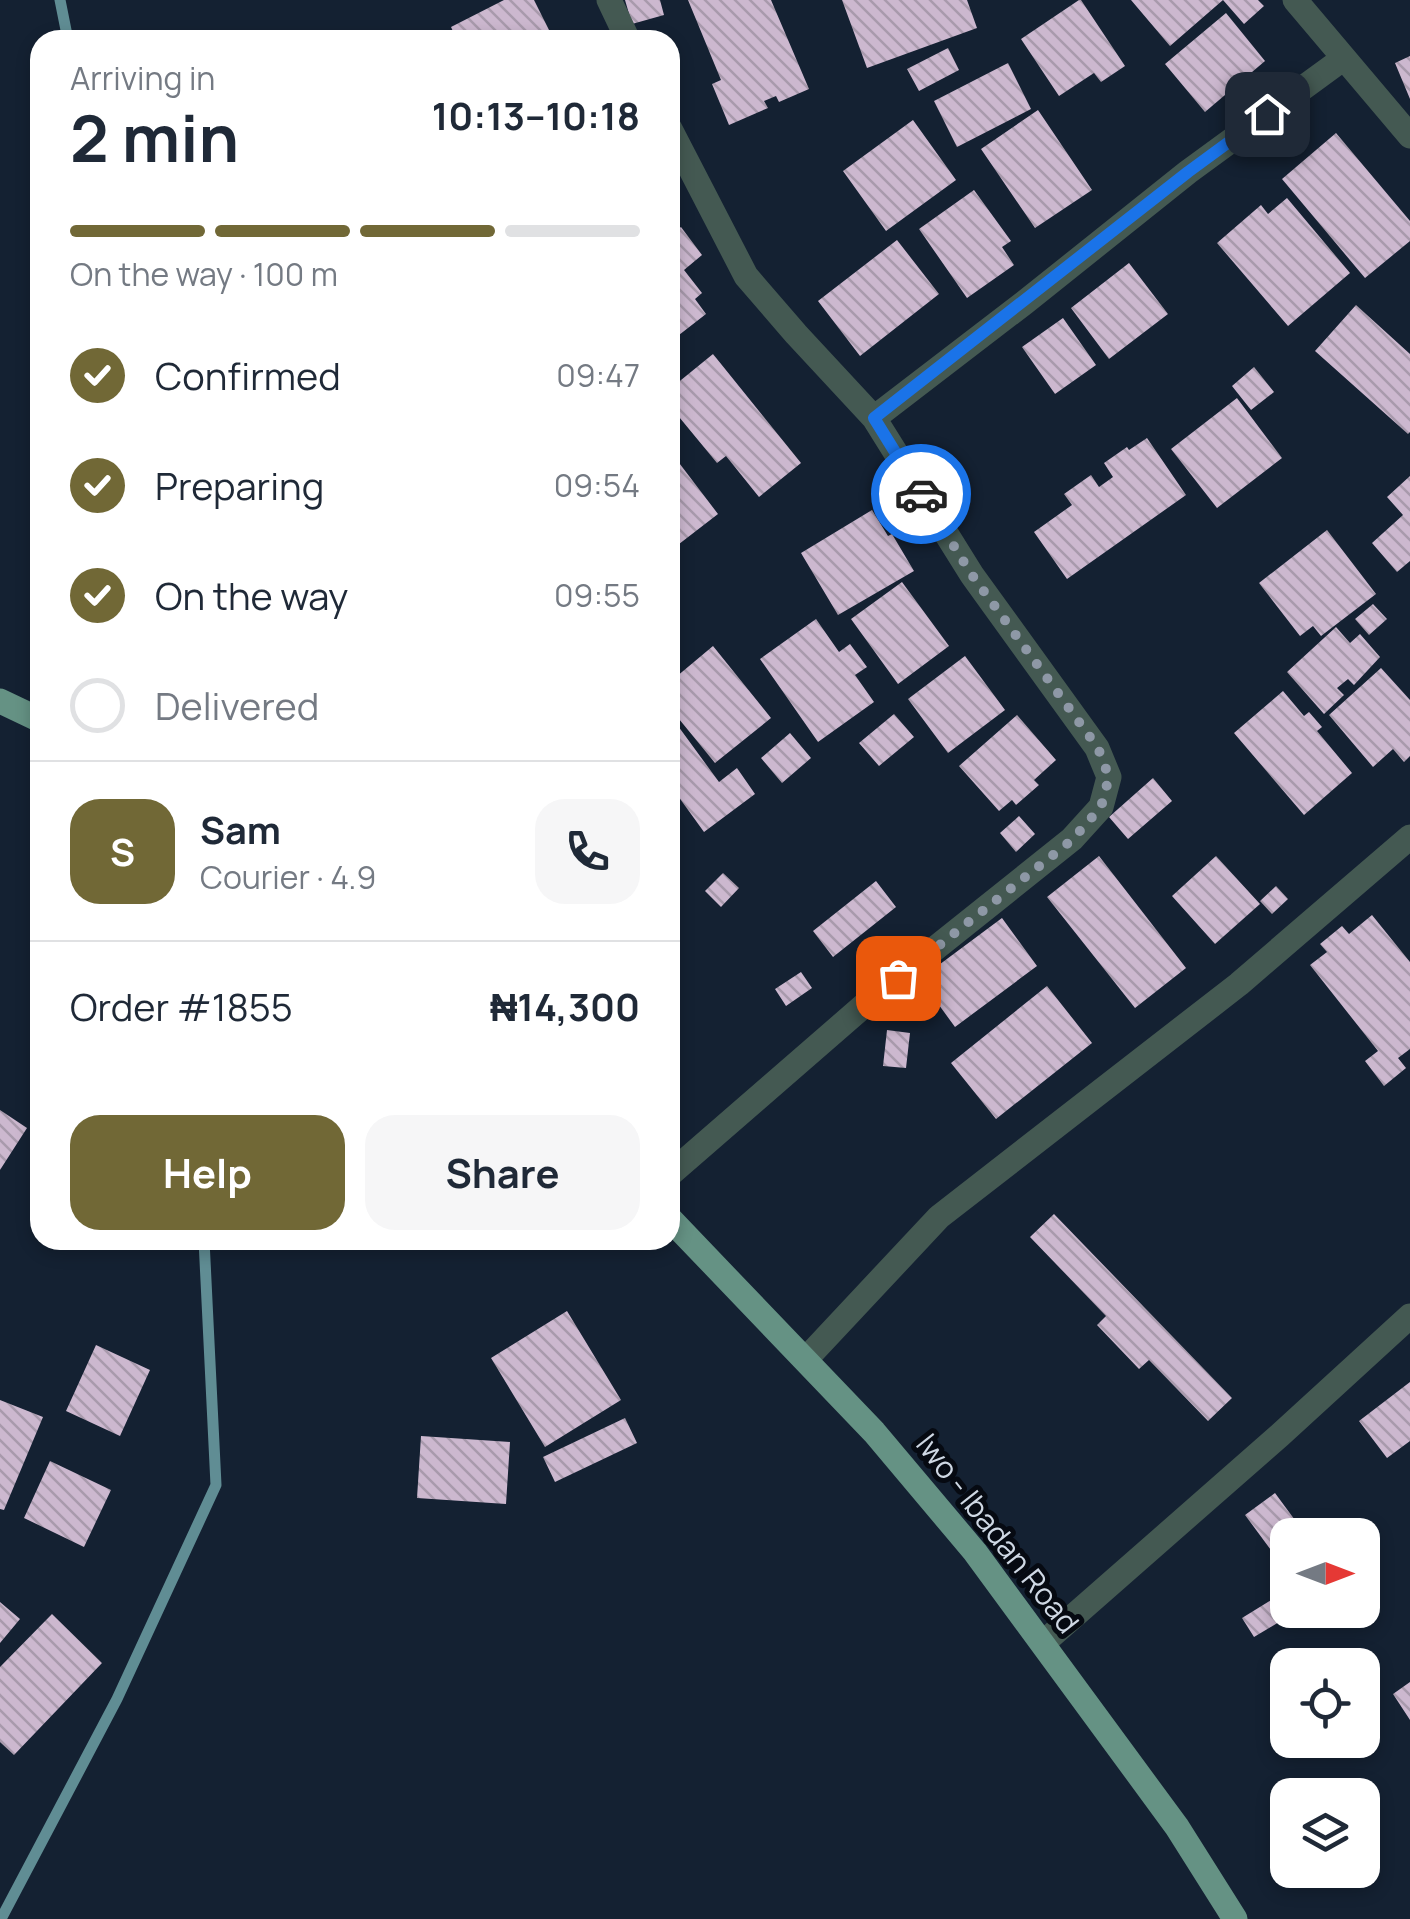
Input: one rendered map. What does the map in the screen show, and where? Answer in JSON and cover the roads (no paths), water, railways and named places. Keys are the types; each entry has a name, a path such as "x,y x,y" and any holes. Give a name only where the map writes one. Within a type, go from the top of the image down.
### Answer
{"main road":[{"path":"0,701 30,715"},
{"name":"Iwo - Ibadan Road","path":"680,1228 874,1432 962,1536 1177,1827 1235,1919"}],"street":[{"path":"609,0 623,30"},
{"path":"1296,0 1410,136"},
{"path":"874,418 1188,172 1344,58"},
{"path":"680,150 746,276 874,418 972,575 1098,748 1109,777 1101,807 1072,840 868,1002 680,1165"},
{"path":"806,1360 939,1217 1238,984 1410,837"},
{"path":"1043,1643 1410,1316"}],"waterway":[{"path":"60,0 66,30"},
{"path":"1,1919 117,1699 216,1485 204,1250"}]}
